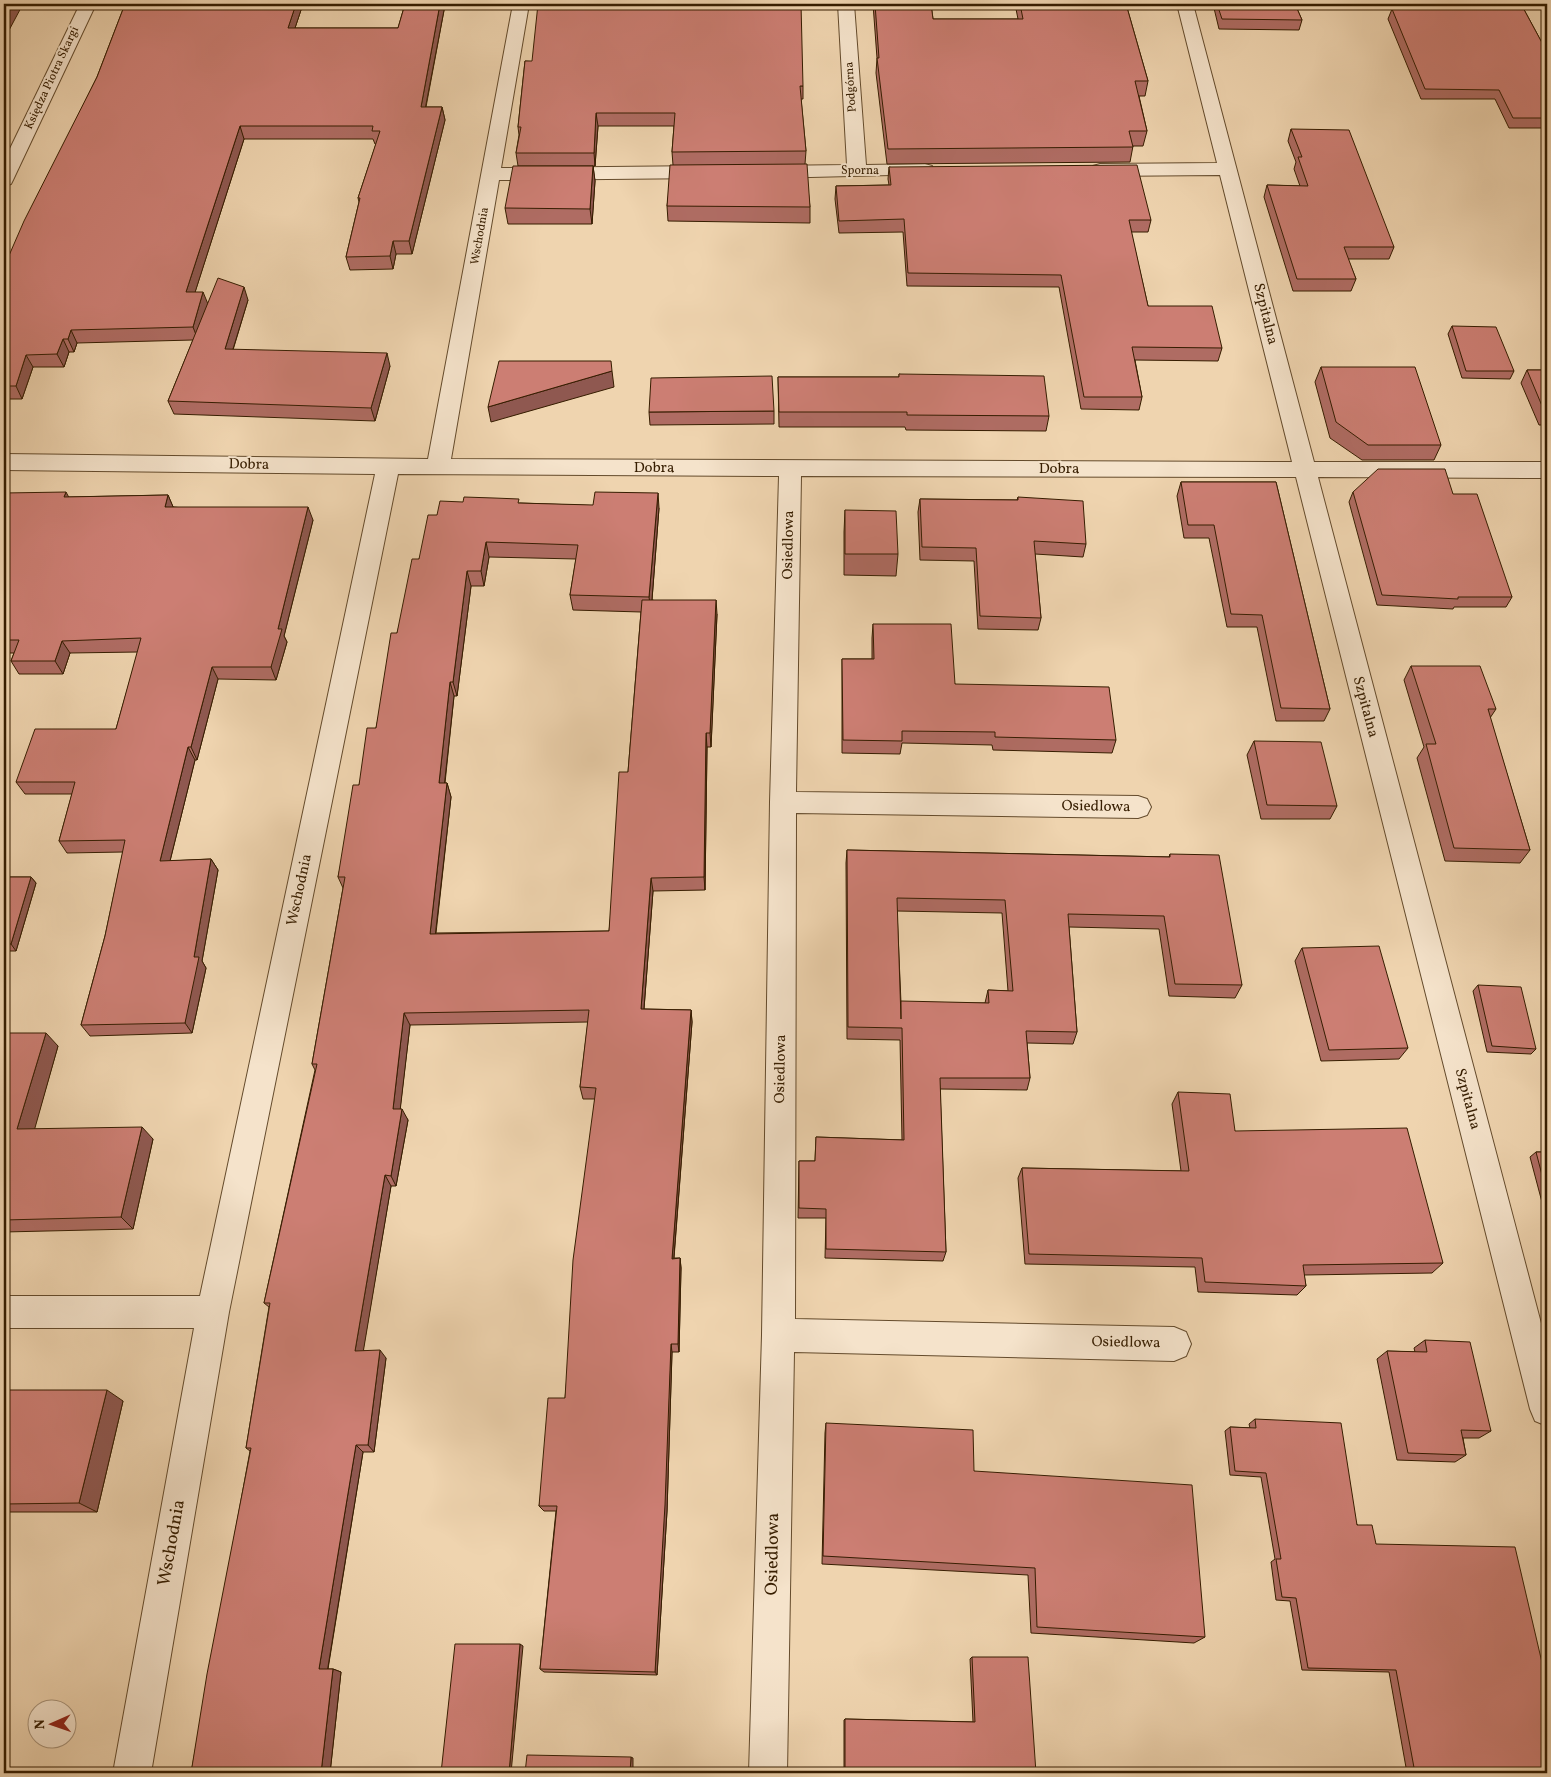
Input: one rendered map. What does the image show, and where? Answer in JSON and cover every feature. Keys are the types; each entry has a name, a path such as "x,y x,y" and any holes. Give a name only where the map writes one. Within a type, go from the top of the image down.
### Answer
{"street":[{"name":"Księdza Piotra Skargi","path":"4,180 88,4"},
{"name":"Wschodnia","path":"438,468 521,4"},
{"name":"Podgórna","path":"846,4 856,171"},
{"name":"Szpitalna","path":"1185,4 1547,1410"},
{"path":"1082,170 1229,169"},
{"name":"Sporna","path":"748,172 945,170"},
{"path":"491,174 728,172"},
{"name":"Dobra","path":"4,462 438,468 1547,470"},
{"name":"Wschodnia","path":"132,1773 212,1312 388,467"},
{"name":"Osiedlowa","path":"768,1773 778,1335 783,802 790,469"},
{"name":"Osiedlowa","path":"783,802 1138,807"},
{"path":"4,1312 212,1312"},
{"name":"Osiedlowa","path":"778,1335 1174,1344"}],"building":[{"path":"4,4 10,4 4,14"},
{"path":"125,4 296,4 288,28 398,28 405,4 440,4 421,107 442,107 409,241 393,241 390,256 346,257 360,198 358,198 380,131 372,131 373,126 240,126 186,292 203,292 193,327 71,330 68,339 63,339 57,354 26,355 16,386 4,386 4,267 24,221 97,77"},
{"path":"538,4 801,4 803,86 800,86 806,151 672,152 675,113 596,113 594,153 516,153 521,127 518,127 525,61 532,61"},
{"path":"875,4 931,4 933,19 1023,19 1020,4 1126,4 1148,81 1135,81 1147,131 1129,131 1133,147 888,149 877,58 879,58"},
{"path":"1217,4 1295,4 1302,20 1222,19"},
{"path":"1405,4 1521,4 1547,52 1547,118 1513,118 1499,90 1425,89 1392,9 1408,9"},
{"path":"1291,129 1349,130 1394,247 1344,247 1356,279 1297,279 1267,185 1308,186 1298,157 1302,157"},
{"path":"807,164 810,207 667,206 670,165"},
{"path":"1137,165 1151,220 1129,220 1148,306 1212,306 1222,348 1132,347 1142,397 1084,397 1061,275 908,273 904,219 839,221 836,186 891,185 889,167"},
{"path":"513,166 593,166 590,209 505,208"},
{"path":"218,278 244,287 225,349 387,353 371,408 168,401"},
{"path":"1452,326 1496,327 1514,371 1466,371"},
{"path":"499,361 611,361 612,371 488,407"},
{"path":"1321,367 1415,367 1441,445 1368,445 1336,422"},
{"path":"1527,370 1547,370 1547,413 1545,413"},
{"path":"899,374 1044,376 1049,416 907,415 907,412 779,412 778,377 899,377"},
{"path":"772,376 774,411 649,412 651,378"},
{"path":"1378,469 1445,469 1453,494 1477,494 1512,597 1458,597 1458,599 1382,595 1353,492"},
{"path":"1181,482 1276,482 1330,709 1281,708 1262,615 1231,614 1214,525 1188,525"},
{"path":"66,492 64,497 168,495 165,507 308,507 278,629 282,629 271,667 212,667 191,747 188,747 160,861 211,859 194,957 199,957 185,1023 81,1025 105,936 125,840 59,841 75,782 16,782 35,729 116,729 141,638 62,641 55,661 11,661 19,640 4,640 4,493"},
{"path":"595,492 658,493 649,597 570,595 578,545 486,542 481,571 467,571 453,682 450,682 439,783 447,783 430,934 609,931 619,772 628,772 642,600 716,600 710,733 706,733 704,877 651,878 641,1009 691,1010 672,1259 680,1258 678,1344 671,1344 665,1505 655,1672 540,1669 557,1506 539,1506 548,1398 565,1398 573,1260 596,1088 580,1087 589,1010 404,1013 393,1109 402,1109 391,1176 385,1175 355,1351 380,1350 368,1445 356,1445 319,1669 333,1669 321,1773 191,1773 207,1674 251,1448 246,1448 270,1303 264,1303 317,1064 312,1064 345,877 338,877 353,785 359,785 367,728 376,728 391,633 397,633 412,559 419,559 428,515 437,515 440,501 463,502 464,497 519,499 518,503 593,505"},
{"path":"1018,497 1083,501 1086,544 1034,541 1041,618 980,616 976,548 922,547 920,499 1018,500"},
{"path":"845,510 896,511 898,554 845,554"},
{"path":"873,624 951,624 955,684 1109,687 1116,740 995,737 995,732 902,731 902,741 843,740 842,659 874,659"},
{"path":"1411,666 1480,666 1496,709 1488,709 1530,850 1454,848 1426,744 1436,744"},
{"path":"1254,741 1321,742 1337,806 1267,805"},
{"path":"847,850 1170,857 1170,854 1219,855 1242,985 1175,984 1164,916 1068,914 1077,1032 1026,1031 1030,1078 940,1078 946,1252 826,1249 826,1209 799,1208 799,1161 815,1161 816,1137 904,1140 902,1028 848,1027","holes":["897,898 1005,900 1013,991 988,990 989,1003 901,1001 901,1019"]},
{"path":"4,877 31,877 11,944 4,944"},
{"path":"1379,946 1408,1048 1329,1050 1302,948"},
{"path":"1478,985 1521,987 1536,1049 1492,1046"},
{"path":"4,1033 46,1033 17,1129 142,1127 121,1217 4,1220"},
{"path":"1178,1092 1230,1094 1235,1131 1407,1128 1443,1263 1303,1265 1306,1286 1205,1282 1202,1258 1029,1254 1022,1168 1189,1171"},
{"path":"1536,1152 1547,1152 1547,1194"},
{"path":"1425,1340 1470,1342 1491,1431 1461,1430 1466,1455 1408,1453 1387,1351 1427,1352"},
{"path":"4,1390 107,1390 79,1503 4,1504"},
{"path":"1255,1419 1341,1423 1357,1525 1372,1525 1376,1544 1515,1547 1547,1684 1547,1773 1415,1773 1396,1670 1308,1668 1296,1598 1282,1597 1276,1559 1281,1559 1266,1473 1235,1471 1230,1427 1256,1428"},
{"path":"826,1423 973,1430 974,1471 1192,1485 1205,1637 1037,1627 1035,1568 823,1556"},
{"path":"455,1644 520,1644 509,1773 441,1773"},
{"path":"972,1657 1028,1657 1036,1773 845,1773 845,1719 975,1722"},
{"path":"527,1755 631,1757 630,1773 525,1773"}]}
